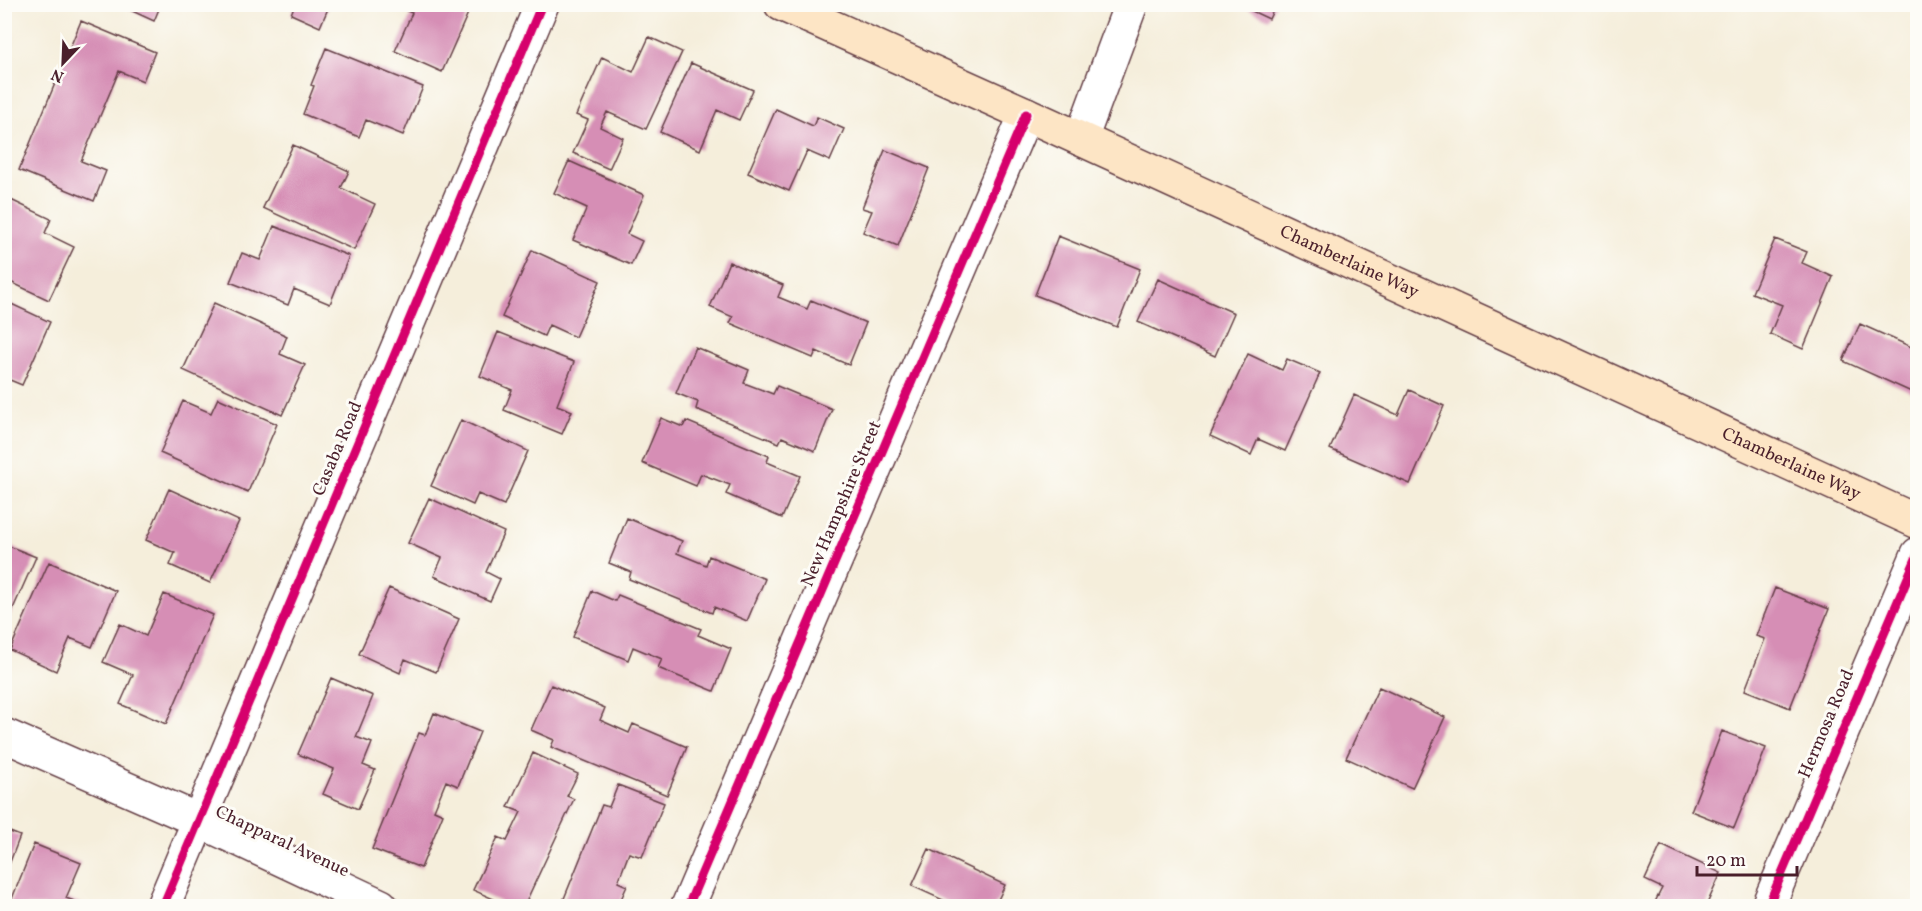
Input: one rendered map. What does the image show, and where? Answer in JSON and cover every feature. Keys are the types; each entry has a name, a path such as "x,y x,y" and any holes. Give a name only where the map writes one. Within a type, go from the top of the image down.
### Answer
{"main road":[{"name":"Chamberlaine Way","path":"781,4 1917,522"}],"street":[{"name":"Casaba Road","path":"163,906 542,4"},
{"path":"1081,139 1131,4"},
{"name":"New Hampshire Street","path":"688,906 1026,114"},
{"name":"Hermosa Road","path":"1768,906 1917,554"},
{"name":"Chapparal Avenue","path":"4,735 200,821 381,906"}],"building":[{"path":"117,4 161,4 154,21"},
{"path":"295,4 330,4 320,27 291,14"},
{"path":"402,4 472,4 442,72 395,51 412,13 400,8"},
{"path":"1237,4 1276,4 1269,19"},
{"path":"81,21 155,52 143,81 119,71 81,161 106,171 94,201 19,170"},
{"path":"649,37 682,52 646,129 607,112 600,127 623,138 609,169 573,153 588,120 576,115 602,57 633,72"},
{"path":"326,48 423,87 403,135 366,120 359,137 303,114 314,86 311,85"},
{"path":"691,63 753,90 739,120 717,110 700,150 660,132"},
{"path":"776,109 813,126 817,117 844,129 830,161 807,151 789,191 748,173"},
{"path":"293,145 349,171 341,188 375,204 354,250 263,208"},
{"path":"885,150 929,168 898,246 863,232 872,211 862,208"},
{"path":"569,161 644,195 627,234 642,241 631,265 573,240 587,208 554,193"},
{"path":"11,200 51,219 45,233 74,247 49,300 4,279 4,213"},
{"path":"274,226 349,256 330,304 294,289 288,305 230,282 242,253 260,260"},
{"path":"1058,236 1140,269 1117,327 1035,295"},
{"path":"1775,239 1807,252 1802,263 1833,277 1803,349 1770,334 1782,305 1752,293"},
{"path":"532,250 600,281 575,337 549,325 544,336 502,317"},
{"path":"729,262 783,285 778,297 807,309 811,300 866,323 849,365 816,351 813,358 730,323 733,317 710,307"},
{"path":"1158,279 1234,313 1215,356 1138,322"},
{"path":"5,301 50,322 22,385 5,378"},
{"path":"214,303 287,336 280,354 305,365 282,415 183,370"},
{"path":"1860,324 1918,350 1918,395 1843,361"},
{"path":"498,332 574,362 557,405 572,411 562,434 504,410 512,390 480,376"},
{"path":"695,347 749,370 744,383 773,394 777,386 832,409 815,451 782,437 779,443 696,409 698,402 676,393"},
{"path":"1248,354 1282,370 1287,359 1320,373 1285,451 1258,439 1251,455 1210,436"},
{"path":"1409,390 1444,406 1410,484 1330,449 1354,395 1398,415"},
{"path":"218,398 277,424 248,492 160,453 183,401 211,413"},
{"path":"661,418 683,427 686,421 769,456 767,462 800,476 782,518 726,494 730,485 701,474 696,486 642,463"},
{"path":"461,420 528,451 504,505 478,494 473,505 431,486"},
{"path":"169,489 239,521 210,583 170,565 175,553 146,540"},
{"path":"429,498 504,532 486,572 500,579 490,601 434,576 442,558 408,543"},
{"path":"627,518 682,541 677,553 706,565 709,556 765,579 747,621 714,607 712,613 629,579 631,572 609,563"},
{"path":"4,544 36,557 4,629"},
{"path":"49,562 116,591 92,647 70,638 56,671 10,650"},
{"path":"389,588 459,619 436,672 405,659 400,673 359,654"},
{"path":"1775,588 1829,609 1790,708 1745,690 1765,639 1756,636"},
{"path":"592,591 615,601 618,595 701,629 698,635 731,649 714,691 658,668 662,659 633,647 628,660 573,637"},
{"path":"164,594 213,615 166,724 120,704 133,675 103,662 120,624 146,636"},
{"path":"331,678 373,696 356,737 372,743 363,765 375,770 358,809 323,794 334,769 298,754"},
{"path":"551,685 605,708 600,720 629,733 633,724 687,747 667,795 551,747 554,740 531,730"},
{"path":"1379,687 1445,717 1412,788 1346,758"},
{"path":"434,713 480,732 458,786 446,781 434,810 443,814 421,868 372,849 419,733 425,735"},
{"path":"1722,731 1766,748 1734,828 1691,811"},
{"path":"533,753 578,774 567,796 574,799 524,906 509,906 473,890 498,837 507,841 521,812 508,807"},
{"path":"618,785 664,803 642,857 629,853 618,882 627,886 618,906 561,906 602,805 609,807"},
{"path":"5,830 20,836 5,875"},
{"path":"34,844 81,863 66,898 82,904 81,906 9,906"},
{"path":"1661,845 1721,873 1706,906 1653,906 1662,888 1645,880"},
{"path":"929,849 1005,885 995,906 956,906 912,886"}],"cycle path":[{"path":"163,906 542,4"},
{"path":"688,906 1026,114"},
{"path":"1768,906 1918,554"}]}
